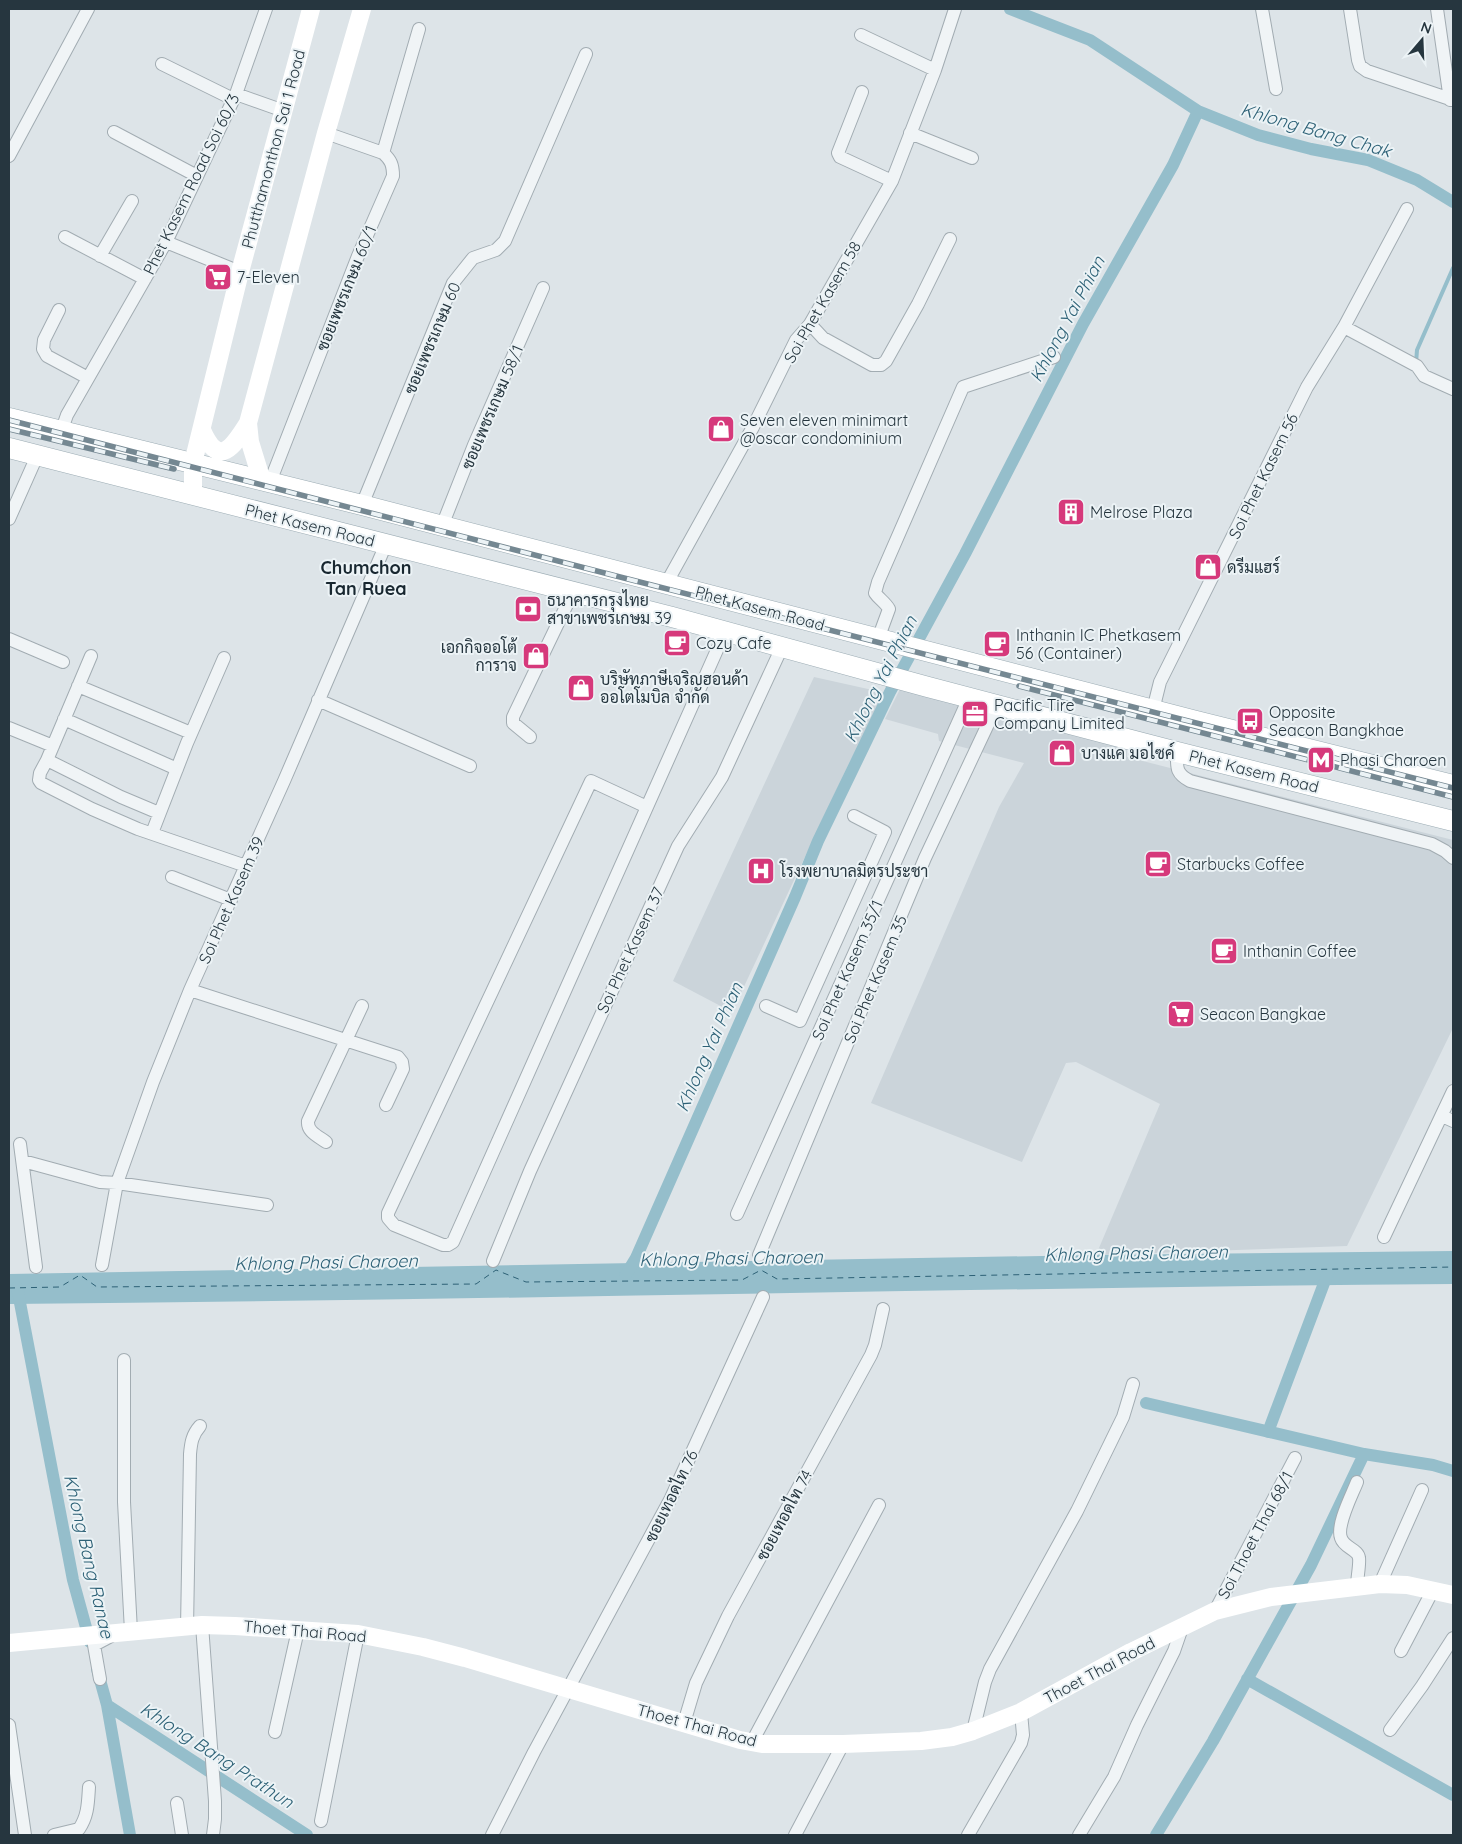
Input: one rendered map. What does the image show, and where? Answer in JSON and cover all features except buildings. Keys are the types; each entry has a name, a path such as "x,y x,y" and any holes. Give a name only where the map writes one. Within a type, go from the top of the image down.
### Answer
{"main road":[{"path":"202,430 210,446 219,451 227,451 235,444 248,424 326,133 362,9"},
{"name":"Phutthamonthon Sai 1 Road","path":"193,494 193,463 240,272 310,13"},
{"name":"Phet Kasem Road","path":"9,418 362,505 1154,710 1453,785"},
{"path":"248,424 250,442 266,481"},
{"name":"Phet Kasem Road","path":"9,448 578,593 1177,752 1453,821"},
{"path":"578,593 592,591 595,583 585,563"},
{"path":"604,600 599,591 600,585 612,570"},
{"name":"Thoet Thai Road","path":"9,1643 195,1626 252,1626 358,1634 423,1647 465,1658 740,1740 781,1744 843,1744 921,1741 952,1737 973,1731 1021,1712 1182,1626 1216,1611 1271,1597 1380,1584 1407,1585 1453,1595"}],"street":[{"path":"9,156 88,9"},
{"path":"1262,9 1276,88"},
{"path":"1350,9 1360,66 1368,71 1451,100 1437,9"},
{"name":"Phet Kasem Road Soi 60/3","path":"61,432 67,415 166,242 235,96 261,10"},
{"name":"Soi Phet Kasem 58","path":"666,584 753,427 796,340 810,324 892,181 935,70 954,11"},
{"path":"326,133 382,154 419,29"},
{"path":"861,35 935,70"},
{"name":"ซอยเพชรเกษม 60","path":"362,505 453,283 473,258 496,250 505,241 586,54"},
{"path":"162,64 235,96 284,110"},
{"path":"862,92 838,153 844,160 892,181"},
{"path":"114,132 197,176"},
{"path":"910,134 972,158"},
{"name":"ซอยเพชรเกษม 60/1","path":"266,481 358,256 393,176 393,166 390,159 382,154"},
{"path":"100,256 132,201"},
{"name":"Soi Phet Kasem 56","path":"1154,710 1160,682 1307,387 1344,327 1407,209"},
{"path":"65,236 145,279"},
{"path":"810,324 823,338 872,365 881,365 886,361 918,304 950,239"},
{"path":"166,242 240,272"},
{"name":"ซอยเพชรเกษม 58/1","path":"442,526 474,445 543,288"},
{"path":"59,310 44,340 43,349 47,356 88,378"},
{"path":"1344,327 1415,365 1424,376 1453,389"},
{"path":"878,639 889,609 886,603 879,599 875,593 878,582 963,387 1054,357"},
{"path":"9,519 37,456"},
{"name":"Soi Phet Kasem 39","path":"102,1265 117,1183 153,1082 190,990 386,544"},
{"path":"530,737 512,723 513,717 578,593"},
{"path":"648,807 591,781 388,1213 388,1218 394,1225 443,1245 448,1246 453,1242 648,807 725,632"},
{"path":"9,639 63,662"},
{"name":"Soi Phet Kasem 37","path":"493,1261 530,1172 678,846 722,777 782,647"},
{"path":"91,656 38,780 92,809 138,829 246,866"},
{"path":"152,833 224,658"},
{"path":"78,686 192,733"},
{"name":"Soi Phet Kasem 35/1","path":"737,1214 969,698"},
{"path":"318,700 470,766"},
{"name":"Soi Phet Kasem 35","path":"759,1255 925,858 997,705"},
{"path":"64,719 177,769"},
{"path":"9,728 52,746"},
{"path":"1177,752 1177,770 1180,776 1190,781 1432,844 1453,858"},
{"path":"47,760 159,814"},
{"path":"766,1006 800,1020 885,832 854,816"},
{"path":"880,842 900,851"},
{"path":"172,877 231,900"},
{"path":"190,990 398,1057 402,1062 403,1069 386,1105"},
{"path":"326,1142 312,1132 308,1126 308,1121 362,1006"},
{"path":"1384,1237 1447,1118 1453,1091"},
{"path":"20,1144 36,1267"},
{"path":"22,1161 100,1182 267,1205"},
{"name":"ซอยเทอดไท 76","path":"492,1835 534,1752 671,1498 763,1297"},
{"name":"ซอยเทอดไท 74","path":"684,1723 696,1682 723,1625 876,1345 883,1309"},
{"path":"100,1679 94,1645 125,1632 124,1360"},
{"path":"973,1731 990,1669 1077,1511 1123,1417 1133,1384"},
{"path":"200,1426 194,1432 190,1454 195,1626 210,1733 216,1834"},
{"name":"Soi Thoet Thai 68/1","path":"1216,1611 1295,1458"},
{"path":"1357,1482 1340,1532 1344,1545 1358,1555 1357,1586"},
{"path":"1380,1584 1422,1490"},
{"path":"752,1742 879,1505"},
{"path":"1401,1651 1433,1590"},
{"path":"1080,1835 1114,1777 1137,1725 1174,1651 1182,1626"},
{"path":"275,1732 298,1630"},
{"path":"321,1821 358,1634"},
{"path":"1390,1730 1422,1686 1453,1638"},
{"path":"968,1835 1021,1743 1023,1735 1021,1712"},
{"path":"9,1725 24,1835"},
{"path":"795,1835 843,1744"},
{"path":"54,1835 78,1830 85,1821 89,1787"},
{"path":"178,1803 182,1835"}],"shaded area":[{"name":"โรงพยาบาลมิตรประชา","path":"814,677 886,693 850,761 732,1012 673,981"},
{"name":"Seacon Bangkae","path":"901,687 1127,744 1127,757 1453,840 1453,1028 1347,1246 1096,1255 1160,1104 1076,1062 1066,1063 1022,1162 871,1103 999,807 1024,763 939,741 938,734 885,719"}],"water":[{"path":"1453,1251 1453,1284 9,1304 9,1274 1096,1255"}],"waterway":[{"name":"Khlong Bang Chak","path":"1010,9 1090,40 1198,111 1258,135 1311,149 1368,160 1417,180 1453,202"},
{"name":"Khlong Yai Phian","path":"625,1276 636,1258 818,841 890,692 965,554 1083,324 1173,165 1198,111"},
{"path":"1416,363 1417,350 1453,268"},
{"path":"1268,1432 1329,1270"},
{"name":"Khlong Bang Ranae","path":"17,1287 73,1580 90,1642"},
{"path":"1146,1403 1364,1454 1433,1465 1453,1471"},
{"path":"1156,1835 1213,1741 1311,1565 1364,1454"},
{"name":"Khlong Bang Ranae","path":"97,1669 107,1705 130,1835"},
{"path":"1247,1679 1453,1795"},
{"name":"Khlong Bang Prathun","path":"107,1705 307,1835"}],"ferry route":[{"path":"9,1288 60,1287 80,1275 97,1287 476,1284 496,1270 526,1282 742,1280 761,1270 777,1279 1453,1267"}],"railway":[{"path":"9,420 1453,788"},
{"path":"9,429 174,469"},
{"path":"1019,686 1453,797"}],"place":[{"name":"7-Eleven","path":"218,277"},
{"name":"Seven eleven minimart @oscar condominium","path":"721,429"},
{"name":"Melrose Plaza","path":"1071,512"},
{"name":"ดรีมแฮร์","path":"1208,567"},
{"name":"ธนาคารกรุงไทย สาขาเพชรเกษม 39","path":"528,609"},
{"name":"Cozy Cafe","path":"677,643"},
{"name":"Inthanin IC Phetkasem 56 (Container)","path":"997,644"},
{"name":"เอกกิจออโต้ การาจ","path":"536,656"},
{"name":"บริษัทภาษีเจริญฮอนด้า ออโตโมบิล จำกัด","path":"581,688"},
{"name":"Pacific Tire Company Limited","path":"975,714"},
{"name":"Opposite Seacon Bangkhae","path":"1250,721"},
{"name":"บางแค มอไซค์","path":"1062,753"},
{"name":"Phasi Charoen","path":"1321,760"},
{"name":"Starbucks Coffee","path":"1158,864"},
{"name":"โรงพยาบาลมิตรประชา","path":"761,871"},
{"name":"Inthanin Coffee","path":"1224,951"},
{"name":"Seacon Bangkae","path":"1181,1014"}],"district":[{"name":"Chumchon Tan Ruea","path":"366,577"}],"water label":[{"name":"Khlong Phasi Charoen","path":"1136,1253"},
{"name":"Khlong Phasi Charoen","path":"731,1258"},
{"name":"Khlong Phasi Charoen","path":"326,1262"}]}
